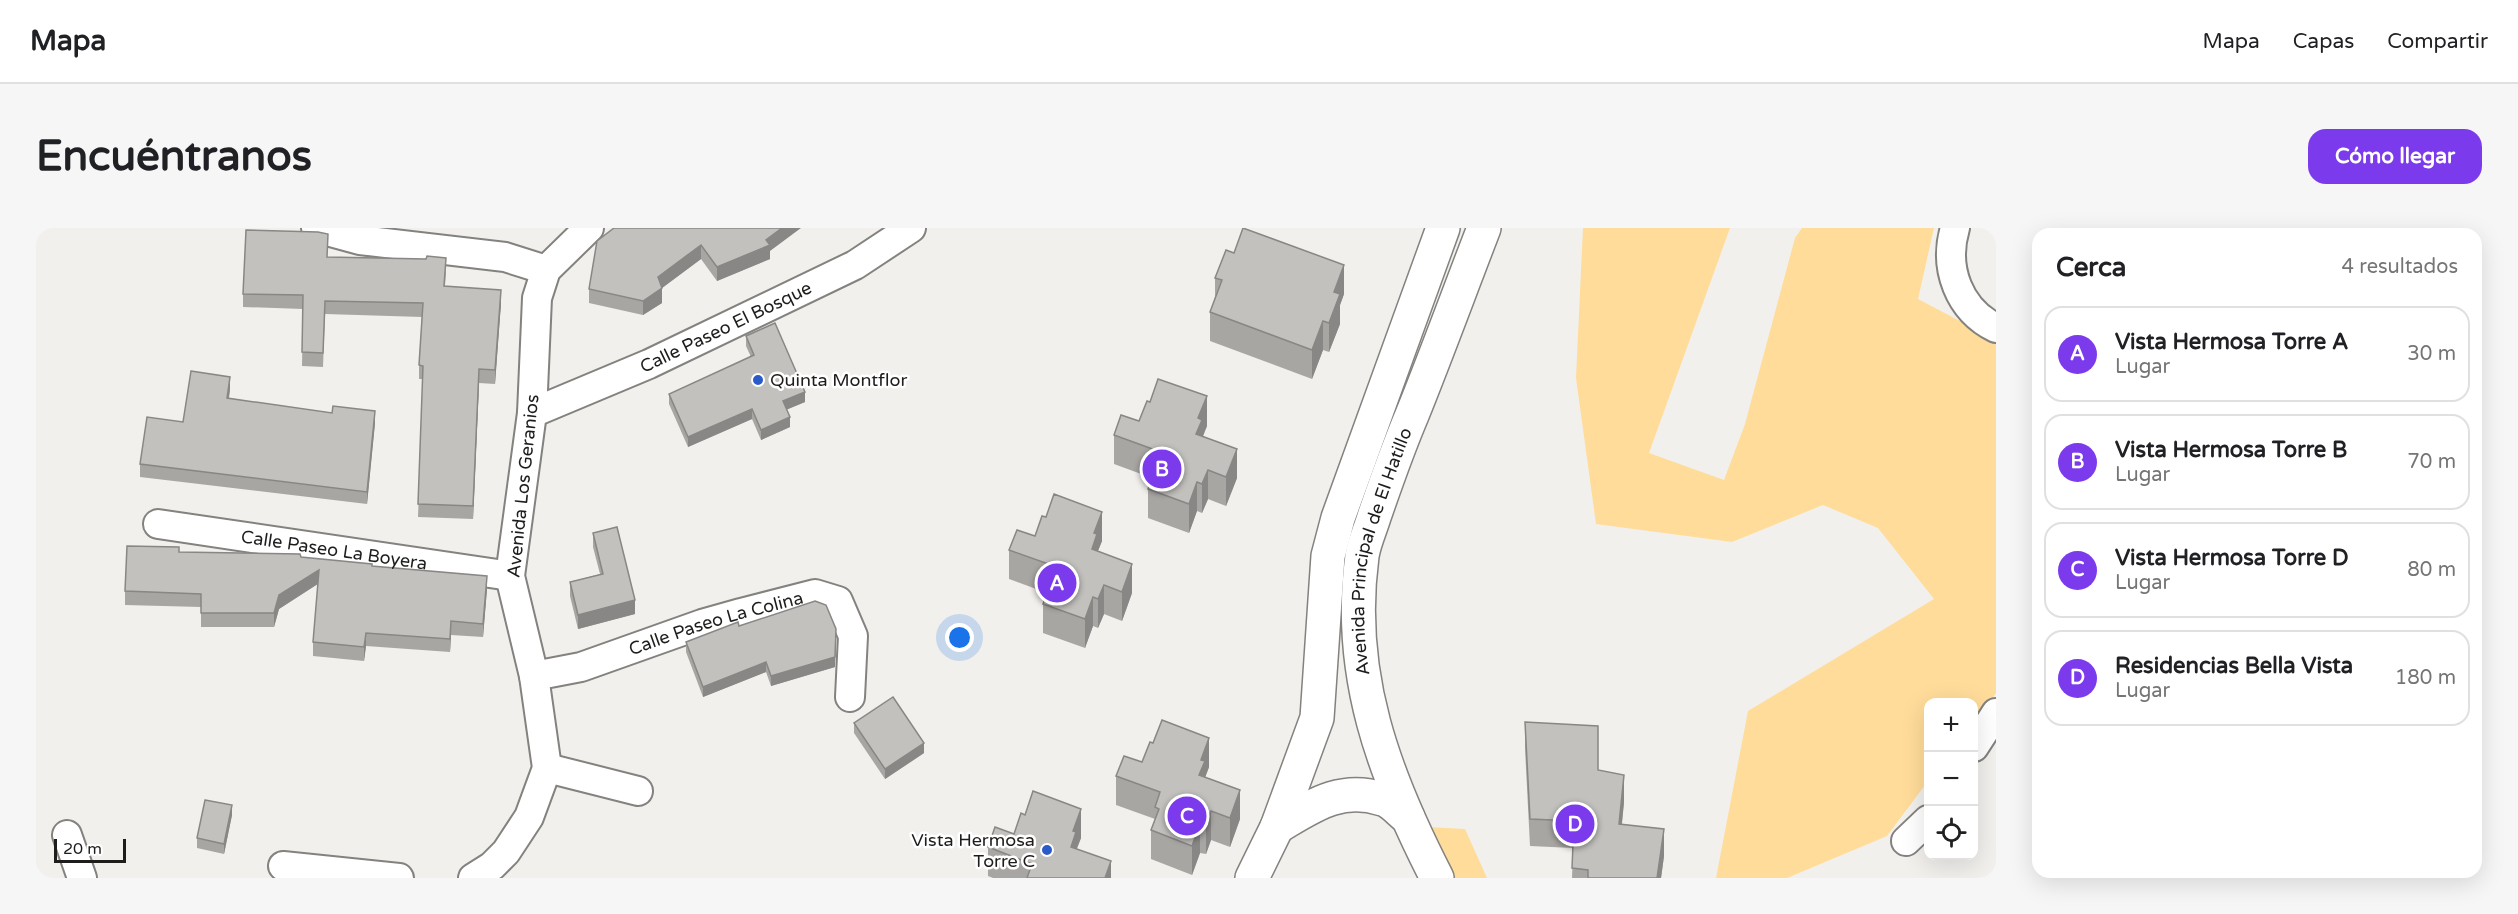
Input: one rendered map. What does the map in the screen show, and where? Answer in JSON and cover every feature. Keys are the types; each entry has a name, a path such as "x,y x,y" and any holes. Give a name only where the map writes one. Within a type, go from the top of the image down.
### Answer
{"main road":[{"name":"Avenida Principal de El Hatillo","path":"1252,878 1277,827 1317,718 1328,556 1338,518 1443,228"},
{"name":"Avenida Principal de El Hatillo","path":"1437,878 1408,818 1373,723 1364,686 1359,654 1362,554 1391,465 1484,228"},
{"path":"1277,827 1320,802 1344,794 1383,799 1408,818"}],"street":[{"path":"316,228 360,240 505,257 546,270"},
{"name":"Avenida Los Geranios","path":"473,878 492,866 506,852 529,817 547,768 534,676 510,576 532,413 537,298 546,270 589,228"},
{"name":"Calle Paseo El Bosque","path":"532,413 649,364 855,265 911,228"},
{"path":"1955,228 1951,239 1952,274 1958,291 1970,310 1996,328"},
{"name":"Calle Paseo La Boyera","path":"158,524 510,576"},
{"name":"Calle Paseo La Colina","path":"534,676 581,667 702,624 815,594 838,601 853,636 850,697"},
{"path":"1978,741 1996,713"},
{"path":"547,768 638,791"},
{"path":"1906,841 1924,825"},
{"path":"67,835 82,878"},
{"path":"283,866 399,878"}],"shaded area":[{"path":"1583,228 1730,228 1649,453 1724,480 1745,424 1795,238 1802,228 1934,228 1918,299 1996,340 1996,693 1978,718 1978,698 1924,698 1924,786 1887,836 1787,878 1716,878 1748,711 1934,599 1878,528 1823,505 1732,542 1596,524 1576,378"},
{"path":"1427,827 1465,829 1487,878 1453,878"}],"building":[{"path":"614,228 782,228 766,240 770,245 717,267 701,245 658,277 662,288 643,301 589,289 597,241"},
{"path":"1243,228 1344,265 1334,292 1340,294 1329,323 1323,321 1312,350 1210,312 1222,280 1215,278 1226,250 1234,253"},
{"path":"246,230 328,234 327,257 426,259 427,256 446,258 444,286 501,290 495,370 479,369 473,506 418,504 423,366 419,365 423,303 325,301 323,353 302,352 303,295 243,294"},
{"name":"Quinta Montflor","path":"775,323 805,392 783,401 790,417 761,430 752,409 688,437 669,394 754,355 746,336"},
{"path":"191,371 230,377 227,398 332,413 333,406 375,411 367,492 140,464 147,417 183,422"},
{"path":"1158,379 1207,396 1198,418 1202,420 1196,434 1237,449 1226,477 1208,470 1202,484 1197,482 1189,504 1148,489 1156,467 1152,466 1158,451 1114,435 1121,415 1139,421 1147,401 1150,402"},
{"path":"1054,494 1102,512 1094,533 1097,534 1092,549 1132,564 1122,592 1104,585 1098,599 1093,597 1085,619 1043,604 1051,582 1047,581 1054,566 1009,550 1017,530 1035,536 1042,516 1046,517"},
{"path":"617,527 635,600 578,615 570,582 603,574 593,533"},
{"path":"127,546 179,547 179,552 300,554 301,557 372,564 372,566 487,576 483,624 451,621 450,639 366,633 364,647 313,642 319,570 279,595 274,613 201,613 201,594 125,591"},
{"path":"815,601 826,605 836,629 835,657 771,676 766,662 703,687 686,642 738,622 739,626"},
{"path":"893,697 924,743 885,769 854,723"},
{"path":"1162,720 1209,738 1201,760 1205,761 1199,775 1240,790 1230,818 1211,811 1206,825 1200,824 1192,846 1151,830 1159,809 1155,807 1160,792 1116,776 1124,756 1142,762"},
{"path":"1525,722 1598,726 1598,770 1624,775 1619,824 1664,829 1657,878 1588,878 1588,870 1572,868 1574,821 1530,819"},
{"path":"1033,791 1081,809 1073,831 1076,832 1071,847 1111,861 1105,878 1027,878 1032,864 988,847 995,827 1014,834 1021,813 1025,815"},
{"path":"205,800 232,805 224,844 197,838"}],"place":[{"name":"Quinta Montflor","path":"758,380"},
{"name":"Vista Hermosa Torre B","path":"1162,469"},
{"name":"Vista Hermosa Torre A","path":"1057,583"},
{"name":"Vista Hermosa Torre D","path":"1187,816"},
{"name":"Residencias Bella Vista","path":"1575,824"},
{"name":"Vista Hermosa Torre C","path":"1047,850"}]}
